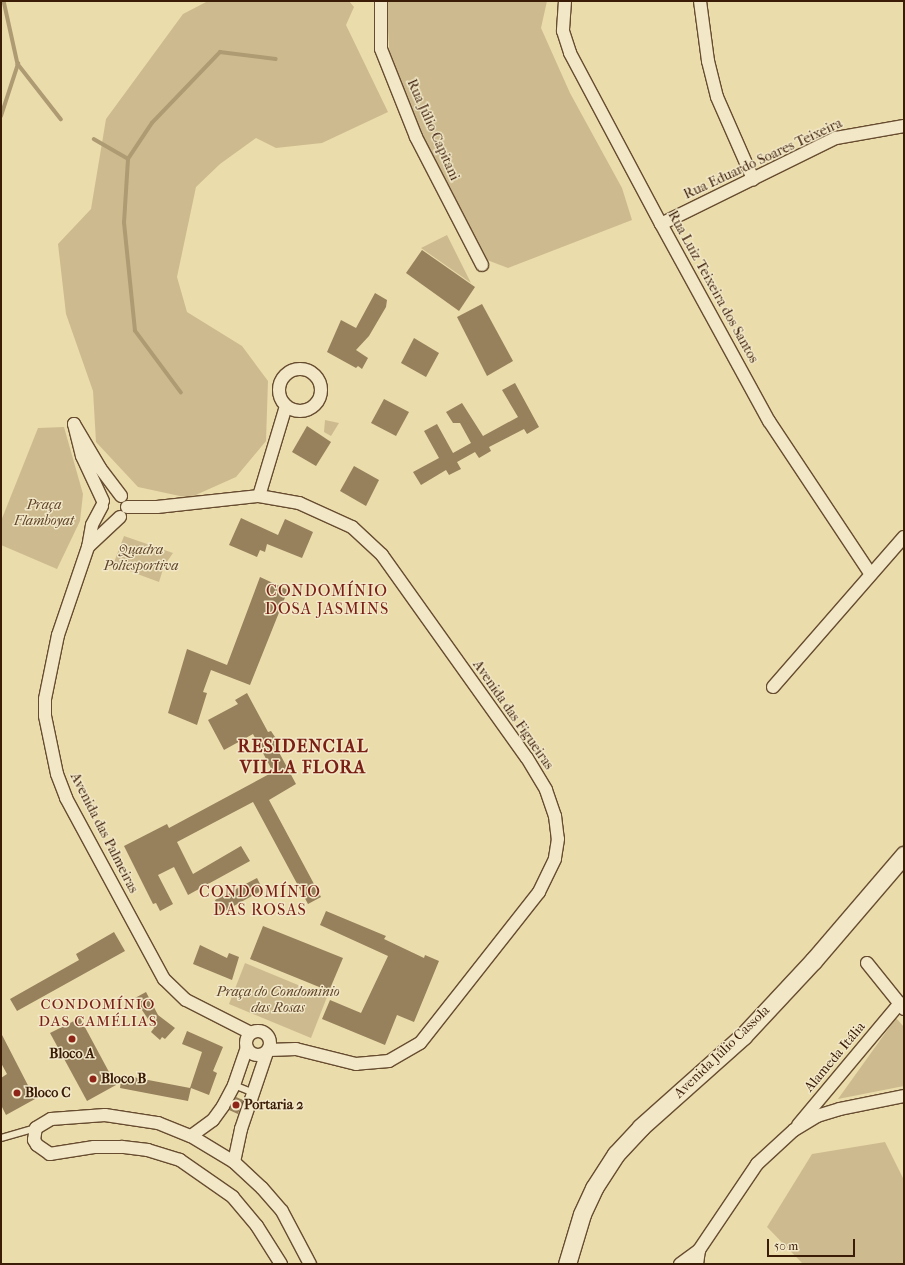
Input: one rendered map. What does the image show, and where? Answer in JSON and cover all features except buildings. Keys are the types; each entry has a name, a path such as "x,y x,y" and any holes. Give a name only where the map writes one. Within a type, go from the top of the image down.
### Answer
{"main road":[{"name":"Avenida Júlio Cassola","path":"567,1264 582,1214 594,1188 616,1154 641,1127 743,1036 813,961 904,855"}],"street":[{"name":"Rua Júlio Capitani","path":"381,1 381,49 416,137 482,265"},
{"name":"Rua Luiz Teixeira dos Santos","path":"565,1 563,32 570,53 661,224 768,421 870,573"},
{"path":"700,1 708,61 717,97 753,179"},
{"name":"Rua Eduardo Soares Teixeira","path":"661,224 836,138 904,126"},
{"path":"259,496 286,406"},
{"path":"74,424 100,468 121,496 124,512 108,516 82,456 74,424"},
{"path":"103,504 113,494 121,496"},
{"name":"Avenida das Figueiras","path":"124,512 259,496 299,503 332,516 352,527 382,555 527,758 546,790 555,816 558,839 555,859 539,892 433,1029 407,1053 388,1061 356,1064 296,1049 268,1051"},
{"name":"Avenida das Palmeiras","path":"103,504 92,525 88,547 58,635 45,698 45,716 57,774 96,856 164,979 186,1000 251,1033"},
{"name":"Avenida das Palmeiras","path":"88,547 124,512"},
{"path":"773,687 870,573 904,536"},
{"path":"867,963 902,1006"},
{"name":"Alameda Itália","path":"680,1264 699,1250 757,1164 794,1130 902,1006"},
{"path":"192,1136 213,1120 234,1085 247,1048 246,1040 251,1033 259,1031 267,1034 270,1042 268,1051 234,1162"},
{"path":"247,1048 256,1055 268,1051"},
{"name":"Alameda Itália","path":"794,1130 817,1116 840,1109 904,1096"},
{"path":"280,1264 257,1226 233,1197 180,1160 148,1150 122,1147 94,1147 50,1154 37,1145 33,1133 36,1128 51,1120 113,1115 158,1123 192,1136 234,1162 282,1211 310,1264"},
{"name":"Alameda Itália","path":"697,1264 699,1250"}],"lane":[{"path":"234,1085 254,1093"},
{"path":"1,1138 36,1128"}],"green space":[{"path":"208,1 349,1 354,7 346,25 388,112 322,143 276,148 256,138 220,164 196,187 177,277 187,312 242,346 268,381 266,441 236,477 189,498 138,487 96,442 93,391 66,314 58,244 91,209 106,119 183,14"},
{"path":"386,1 547,1 541,28 570,93 622,188 632,220 508,268 487,260 419,138 390,61"},
{"path":"447,235 471,283 421,248"},
{"path":"325,420 339,423 331,436 324,432"},
{"name":"Praça Flamboyat","path":"64,427 83,494 80,521 57,569 1,545 1,521 38,428"},
{"name":"Quadra Poliesportiva","path":"124,536 173,553 164,566 159,582 113,565"},
{"name":"Praça do Condominio das Rosas","path":"245,963 327,997 311,1038 229,1004"},
{"path":"896,1018 904,1027 904,1086 838,1099"},
{"path":"885,1142 904,1180 904,1264 803,1264 767,1227 812,1154"}],"waterway":[{"path":"4,1 18,64 61,119"},
{"path":"181,393 135,331 124,223 128,159 152,123 220,52 276,59"},
{"path":"1,116 18,64"},
{"path":"94,139 128,159"}],"place":[{"name":"Bloco A","path":"72,1039"},
{"name":"Bloco B","path":"93,1079"},
{"name":"Bloco C","path":"17,1093"},
{"name":"Portaria 2","path":"236,1105"}],"district":[{"name":"CONDOMÍNIO DOSA JASMINS","path":"327,600"},
{"name":"RESIDENCIAL VILLA FLORA","path":"303,758"},
{"name":"CONDOMÍNIO DAS ROSAS","path":"260,901"},
{"name":"CONDOMÍNIO DAS CAMÉLIAS","path":"98,1012"}]}
